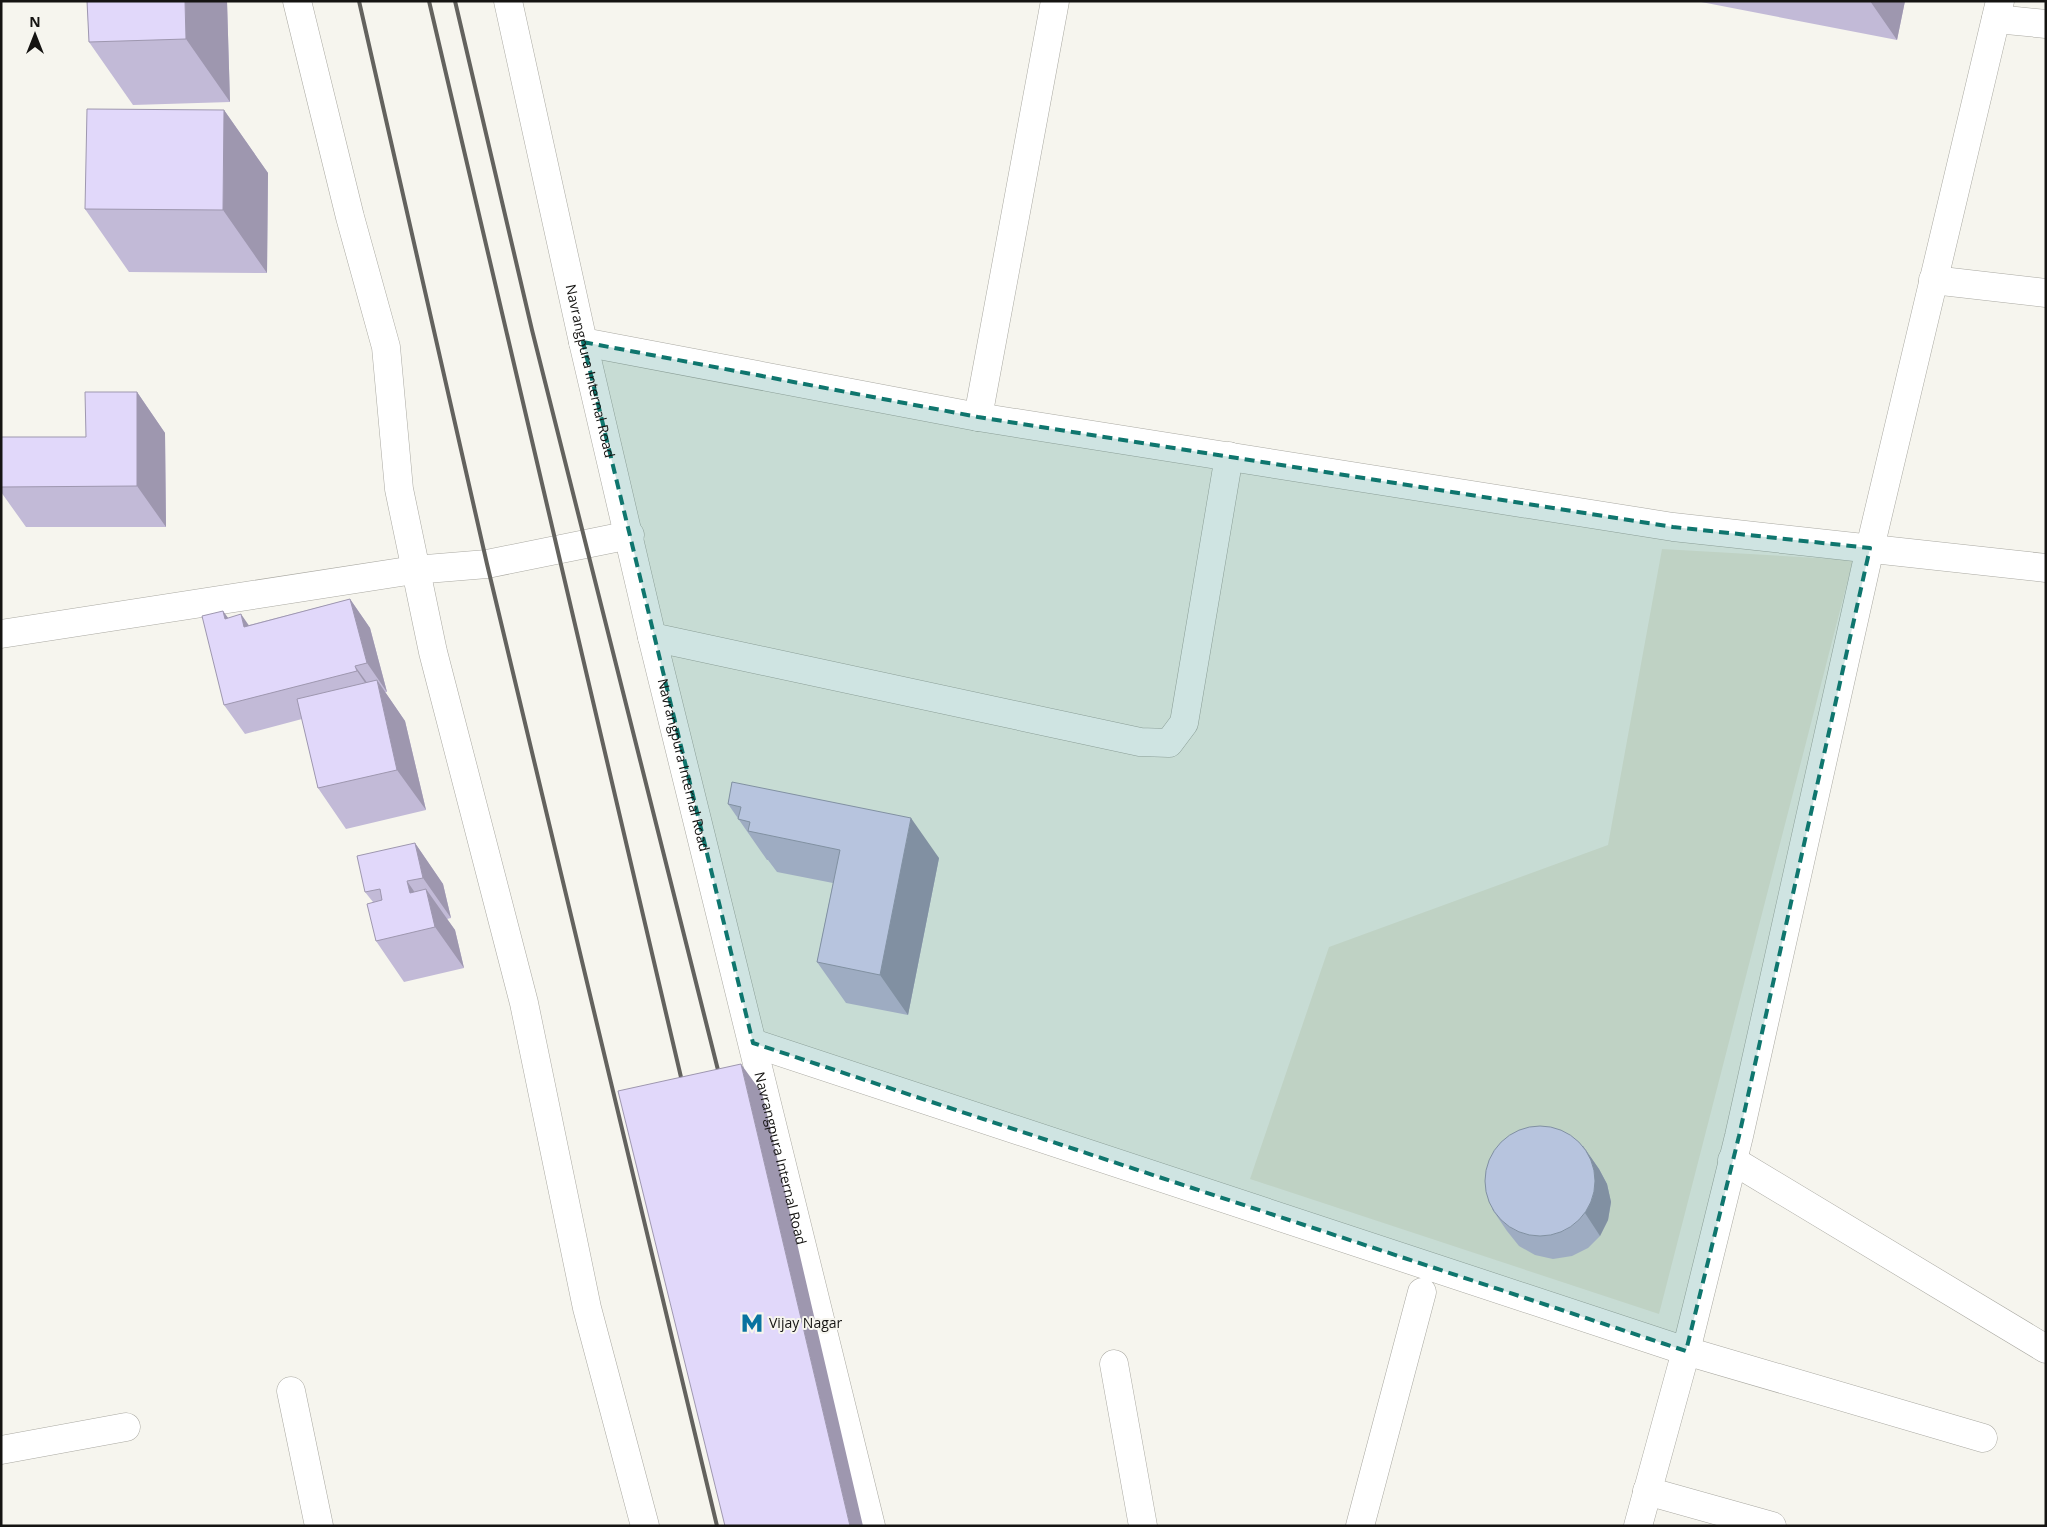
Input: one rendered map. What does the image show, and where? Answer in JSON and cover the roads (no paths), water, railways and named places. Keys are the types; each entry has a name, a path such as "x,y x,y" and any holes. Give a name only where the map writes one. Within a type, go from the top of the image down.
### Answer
{"street":[{"path":"297,1 350,217 386,347 399,489 414,570 433,652 524,1003 587,1308 645,1526"},
{"name":"Navrangpura Internal Road","path":"508,1 583,342 630,535 652,637 871,1526"},
{"path":"978,417 1055,1"},
{"path":"1638,1526 1686,1351 1732,1160 1870,548 1998,10 2046,24"},
{"path":"1933,280 2046,293"},
{"path":"583,342 978,417 1674,527 2046,568"},
{"path":"652,637 1140,742 1169,743 1184,723 1229,456"},
{"path":"1,634 414,570 487,564 630,535"},
{"path":"753,1043 1686,1351 1983,1438"},
{"path":"1732,1160 2046,1349"},
{"path":"1360,1526 1422,1292"},
{"path":"1114,1364 1143,1526"},
{"path":"291,1391 319,1526"},
{"path":"1,1450 126,1427"},
{"path":"1647,1491 1772,1526"}],"railway":[{"path":"359,1 487,564 717,1526"},
{"path":"429,1 684,1090"},
{"path":"455,1 532,330 721,1082"}],"place":[{"name":"Vijay Nagar","path":"752,1323"}]}
